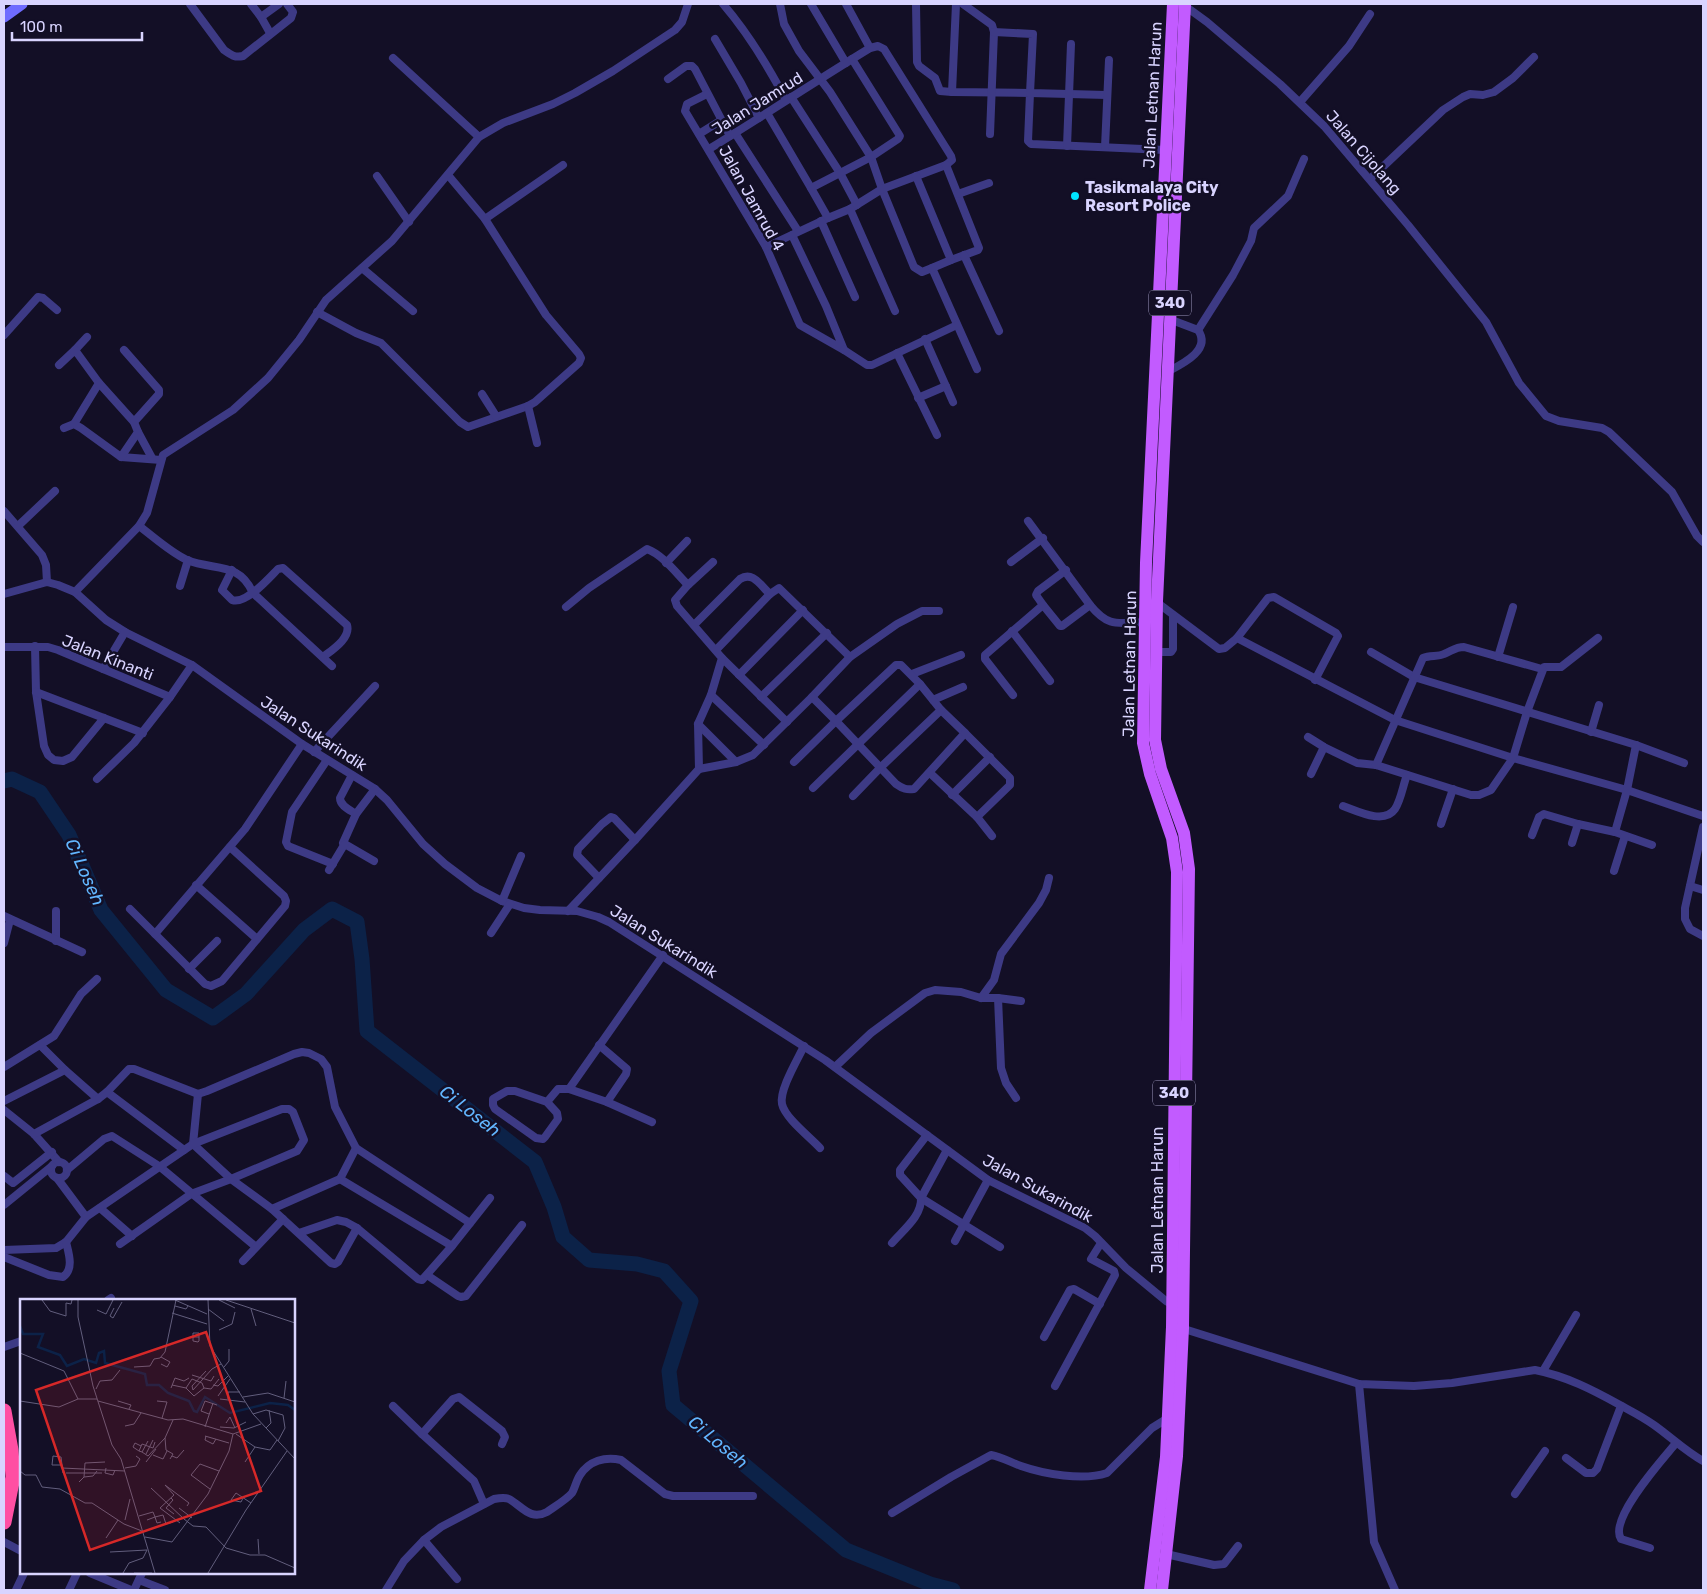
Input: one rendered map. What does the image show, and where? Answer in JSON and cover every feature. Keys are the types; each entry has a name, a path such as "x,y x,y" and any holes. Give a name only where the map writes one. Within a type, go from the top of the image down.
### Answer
{"highway":[{"path":"4,1411 17,1476 4,1522"}],"main road":[{"path":"4,18 22,4"},
{"name":"Jalan Letnan Harun","path":"1180,1078 1189,869 1184,833 1161,769 1155,740 1157,652 1146,563 1170,319 1174,107 1181,5"},
{"name":"Jalan Letnan Harun","path":"1163,379 1166,150 1174,107"},
{"name":"Jalan Letnan Harun","path":"1152,600 1145,622 1143,743 1150,774 1172,838 1177,872 1180,1078 1177,1456 1162,1590"},
{"name":"Jalan Letnan Harun","path":"1150,1590 1166,1457 1177,1327"}],"street":[{"path":"190,4 224,50 230,55 237,57 243,56 291,18 293,12 287,4"},
{"path":"251,4 270,33"},
{"path":"260,17 278,4"},
{"path":"74,424 91,434 121,457 156,459 232,410 268,378 299,340 330,296 392,242 479,137 503,123 553,104 613,71 675,30 682,22 688,4"},
{"path":"723,4 740,23 788,98 840,173 895,311"},
{"path":"780,4 782,20 799,51 871,157 914,267 922,272 979,248 946,164"},
{"path":"811,4 900,133 898,140 871,157 811,188"},
{"path":"766,247 854,207 882,189 952,160 884,49 878,46 870,48 846,4"},
{"path":"916,4 917,62 919,66 933,76 940,91 1107,95"},
{"path":"952,92 956,4"},
{"path":"963,4 992,25 994,32 990,134"},
{"name":"Jalan Cijolang","path":"1181,5 1214,28 1300,102 1324,126 1370,179 1486,322 1519,383 1546,416 1559,421 1602,428 1609,432 1669,488 1697,536 1703,542"},
{"path":"1300,102 1349,46 1370,14"},
{"path":"994,32 1033,34 1028,141 1034,145 1166,150"},
{"path":"715,39 759,118"},
{"path":"1066,146 1071,44"},
{"name":"Jalan Jamrud","path":"709,149 870,48"},
{"path":"1370,179 1443,110 1463,96 1470,94 1483,95 1494,92 1514,78 1534,57"},
{"path":"393,58 479,137"},
{"path":"1105,147 1109,60"},
{"path":"668,79 686,66 692,66 695,69 720,121 732,135 795,233 844,350 870,366 957,325"},
{"name":"Jalan Jamrud 4","path":"707,94 687,104 685,111 766,247 788,302 802,328 844,350"},
{"path":"767,113 811,188 855,297"},
{"path":"699,134 720,121"},
{"path":"1198,330 1233,275 1251,241 1254,228 1288,196 1304,159"},
{"path":"485,219 563,165"},
{"path":"376,176 409,222"},
{"path":"317,312 356,333 381,343 464,425 473,426 496,416 528,406 579,363 581,358 546,315 485,219 448,176"},
{"path":"916,176 951,260"},
{"path":"958,194 989,183"},
{"path":"964,255 999,331"},
{"path":"362,268 413,311"},
{"path":"932,268 977,369"},
{"path":"4,335 38,297 43,298 57,310"},
{"path":"1163,379 1200,349 1203,340 1198,330 1170,319"},
{"path":"59,365 87,337"},
{"path":"925,339 953,402"},
{"path":"4,594 47,582 75,592 139,526 147,513 156,459 138,432 134,422 99,383 75,350"},
{"path":"124,350 159,390 159,394 134,422"},
{"path":"897,354 937,435"},
{"path":"64,428 74,424 99,383"},
{"path":"918,398 946,386"},
{"path":"482,394 496,416"},
{"path":"528,406 536,443"},
{"path":"121,457 138,432"},
{"path":"18,526 55,490"},
{"path":"4,511 42,555 46,566 47,582"},
{"path":"1028,521 1100,616 1109,622 1145,622"},
{"path":"139,526 188,560 232,570 245,579 253,593 332,666"},
{"path":"1011,562 1042,538"},
{"path":"666,563 687,541"},
{"path":"566,607 589,588 647,549 666,563 688,585"},
{"path":"180,586 188,560"},
{"path":"713,562 676,597 675,603 722,658 786,722"},
{"path":"232,570 223,588 225,594 236,602 253,593 278,568 283,568 348,625 347,635 323,658"},
{"path":"1066,570 1038,591 1036,595 1042,605 1058,625 1062,626 1090,605"},
{"path":"694,625 740,579 746,576 751,576 770,594"},
{"path":"716,650 770,594 779,588 850,657"},
{"name":"Jalan Sukarindik","path":"75,592 106,620 125,632 192,664 302,744 375,789 387,800 423,844 445,864 477,888 506,902 532,910 577,911 598,917 663,955 835,1067 988,1180 1085,1228 1126,1268 1177,1307"},
{"path":"1152,600 1219,648 1225,648 1237,638 1268,598 1274,597 1336,633 1338,636 1315,680"},
{"path":"1013,695 985,658 986,654 1042,605"},
{"path":"1498,656 1513,607"},
{"path":"739,675 803,610"},
{"path":"568,911 699,768 736,762 753,755 850,657 910,616 922,611 939,611"},
{"path":"1157,652 1171,652 1173,649 1173,616"},
{"path":"1012,631 1050,680"},
{"path":"103,669 125,632"},
{"path":"761,697 827,633"},
{"path":"1237,638 1395,720 1513,758 1627,790 1703,816"},
{"path":"1308,737 1357,763 1376,765 1471,795 1485,793 1496,784 1513,758 1542,669 1546,666 1558,668 1598,638"},
{"path":"34,646 36,692 44,746 48,756 54,760 63,761 72,756 104,718"},
{"name":"Jalan Kinanti","path":"4,647 34,646 58,650 170,698"},
{"path":"1376,765 1423,658 1444,655 1458,647 1542,669"},
{"path":"1371,652 1414,677 1636,745 1684,763"},
{"path":"912,674 961,654"},
{"path":"699,768 698,724 711,695 722,658"},
{"path":"97,779 143,733 170,698 192,664"},
{"path":"794,762 896,665 901,665 912,674 941,710 1010,778 1011,782 977,817"},
{"path":"813,788 858,742 920,684"},
{"path":"314,752 375,686"},
{"path":"933,700 963,687"},
{"path":"36,692 143,733"},
{"path":"711,695 764,745"},
{"path":"812,697 858,742 896,784 908,790 914,789 966,733"},
{"path":"1591,732 1600,705"},
{"path":"853,796 941,710"},
{"path":"698,724 736,762"},
{"path":"155,934 245,829 302,744"},
{"path":"1615,832 1627,790 1636,745"},
{"path":"1311,774 1324,747"},
{"path":"952,795 990,757"},
{"path":"327,760 292,812 286,842 288,846 331,867 344,845 356,814 375,789"},
{"path":"930,773 977,817 992,836"},
{"path":"352,775 340,801 356,814"},
{"path":"1343,806 1369,815 1385,816 1396,808 1407,775"},
{"path":"1441,824 1453,789"},
{"path":"1532,835 1539,817 1544,814 1615,832 1652,845"},
{"path":"600,878 577,854 578,849 611,817 635,840"},
{"path":"1572,843 1578,824"},
{"path":"1703,827 1702,843 1685,908 1686,919 1690,929 1703,936"},
{"path":"1614,871 1625,836"},
{"path":"344,845 374,861"},
{"path":"130,909 205,984 216,985 222,981 285,906 286,900 284,896 230,847"},
{"path":"491,933 506,902 522,856"},
{"path":"981,998 994,980 1001,954 1039,903 1046,890 1049,878"},
{"path":"196,885 257,939"},
{"path":"1690,886 1703,890"},
{"path":"56,911 56,941"},
{"path":"4,943 7,918 82,952"},
{"path":"189,968 217,941"},
{"path":"569,1088 663,955"},
{"path":"4,1067 54,1036 81,994 97,979"},
{"path":"835,1067 871,1033 925,993 935,990 961,992 981,998 1021,1001"},
{"path":"998,998 1001,1068 1006,1083 1016,1098"},
{"path":"40,1045 65,1070 98,1098"},
{"path":"599,1046 627,1069 626,1074 606,1102"},
{"path":"804,1046 784,1090 782,1102 789,1116 820,1148"},
{"path":"34,1134 98,1098 107,1092 126,1071 134,1068 198,1094 207,1092 294,1054 309,1053 321,1059 326,1067 335,1107 356,1148 470,1223"},
{"path":"4,1101 65,1070"},
{"path":"547,1102 558,1089 569,1088 652,1122"},
{"path":"507,1091 514,1091 547,1102 557,1113 558,1119 545,1137 539,1139 495,1109 492,1102 493,1099 507,1091"},
{"path":"107,1092 184,1150"},
{"path":"193,1144 198,1094"},
{"path":"4,1250 56,1248 66,1242 86,1217 193,1144 278,1110 290,1109 293,1112 304,1140 301,1148 231,1179 191,1194 120,1244"},
{"path":"4,1110 34,1134 52,1152 55,1164 51,1174 57,1178 86,1217"},
{"path":"927,1135 899,1172 921,1198 1000,1247"},
{"path":"67,1170 104,1139 112,1136 159,1166 256,1247"},
{"path":"193,1144 231,1179 272,1209 331,1263 335,1264 338,1262 356,1228"},
{"path":"272,1209 340,1179 356,1148"},
{"path":"892,1243 916,1215 921,1206 921,1198 947,1150"},
{"path":"13,1183 52,1152"},
{"path":"4,1204 55,1164 64,1164 67,1170 66,1176 57,1178"},
{"path":"4,1176 22,1190"},
{"path":"340,1179 452,1246"},
{"path":"955,1240 988,1180"},
{"path":"299,1233 337,1220 346,1222 418,1278 423,1279 490,1198"},
{"path":"100,1208 132,1236"},
{"path":"243,1260 283,1219"},
{"path":"427,1275 458,1296 466,1296 522,1225"},
{"path":"4,1256 49,1275 62,1277 70,1269 66,1242"},
{"path":"1055,1386 1115,1275 1114,1271 1091,1258 1101,1243"},
{"path":"1044,1337 1070,1290 1074,1290 1100,1304"},
{"path":"1543,1371 1576,1315"},
{"path":"1177,1327 1359,1384 1424,1386 1452,1384 1535,1370 1543,1371 1575,1382 1654,1424 1676,1443 1703,1461"},
{"path":"4,1347 20,1341"},
{"path":"1359,1384 1374,1542 1395,1590"},
{"path":"422,1434 453,1399 459,1396 502,1431 505,1437 502,1444"},
{"path":"393,1406 474,1481 484,1504"},
{"path":"1566,1458 1586,1473 1593,1473 1621,1406"},
{"path":"892,1513 950,1477 991,1455 1045,1473 1068,1476 1101,1475 1107,1473 1152,1428 1168,1418"},
{"path":"1650,1548 1621,1538 1618,1531 1622,1516 1642,1485 1676,1443"},
{"path":"1514,1494 1545,1451"},
{"path":"386,1590 404,1562 426,1539 441,1528 494,1499 508,1498 529,1514 538,1515 545,1512 571,1493 581,1474 594,1462 612,1458 621,1460 665,1494 683,1496 753,1496"},
{"path":"426,1539 457,1579"},
{"path":"4,1542 20,1550"},
{"path":"1166,1554 1214,1565 1224,1564 1238,1546"},
{"path":"16,1590 24,1574"},
{"path":"69,1590 75,1574"},
{"path":"92,1574 132,1590 140,1576 165,1590"}],"waterway":[{"name":"Ci Loseh","path":"4,781 12,779 40,792 69,835 101,910 166,990 213,1018 246,994 304,930 332,909 357,922 362,959 367,1031 535,1162 554,1207 563,1237 589,1260 637,1264 664,1271 691,1301 669,1371 673,1405 846,1550 930,1584 953,1590"}],"place":[{"name":"Tasikmalaya City Resort Police","path":"1075,196"}]}
